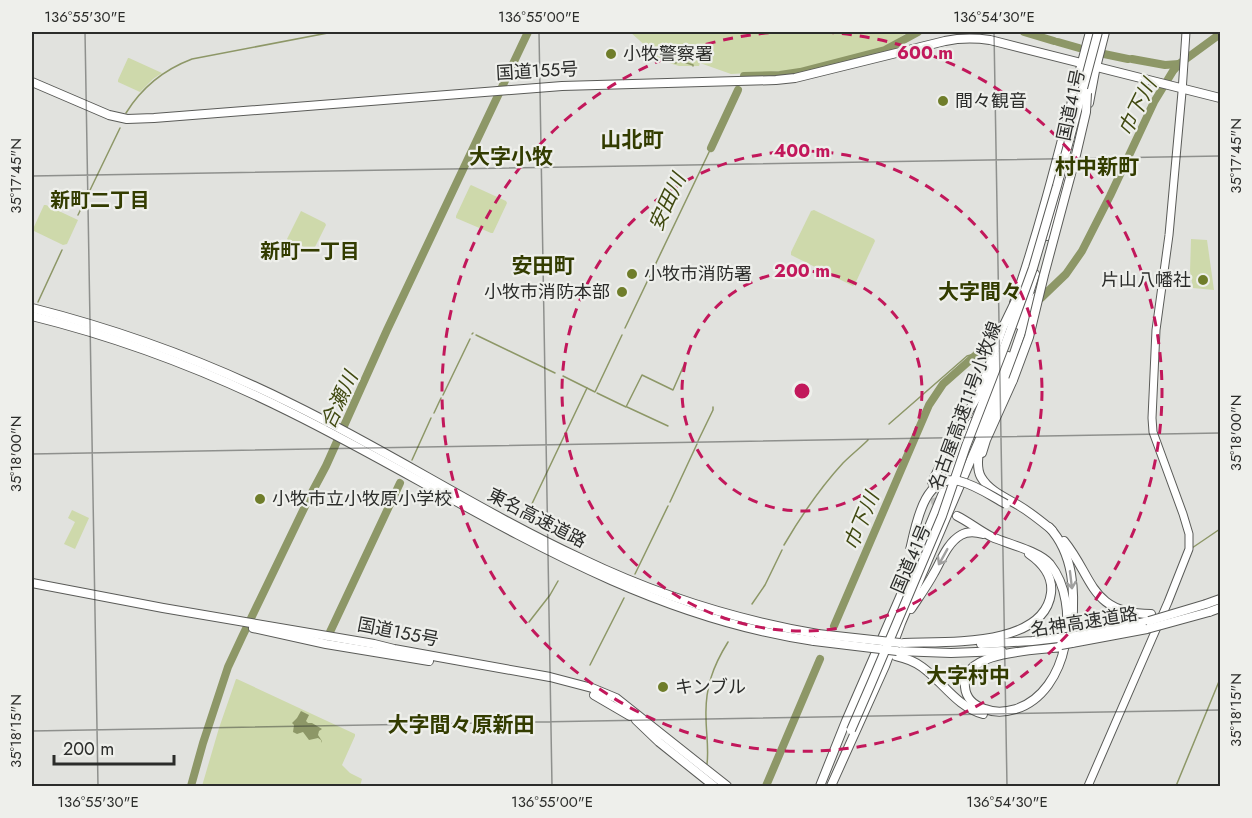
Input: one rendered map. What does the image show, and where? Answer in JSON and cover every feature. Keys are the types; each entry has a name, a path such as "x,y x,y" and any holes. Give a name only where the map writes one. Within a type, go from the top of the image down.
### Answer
{"highway":[{"name":"国道41号","path":"820,786 972,422 1028,264 1090,32"},
{"name":"名古屋高速11号小牧線","path":"825,786 942,516 1033,268 1098,32"},
{"name":"国道41号","path":"831,786 885,666 901,623 1005,380 1022,330 1048,269 1075,169 1104,32"},
{"path":"963,479 968,448 1019,327 1053,216 1104,32"},
{"name":"国道155号","path":"32,82 93,110 127,119 562,88 788,84 936,46 966,42 984,43 1221,98"},
{"name":"国道155号","path":"32,87 107,120 127,123 219,118 438,97"},
{"name":"国道155号","path":"1182,90 1221,102"},
{"path":"1086,97 1086,112 1075,159 1029,337 1013,380 986,440 982,452 982,466 996,486 1065,541 1088,582 1099,596 1113,606 1149,621"},
{"path":"972,422 941,465 932,484 943,454 984,384 1003,327 1018,297 1043,218 1057,186"},
{"name":"東名高速道路","path":"32,308 95,325 178,358 291,412 326,426 582,560 721,616 774,634 951,653"},
{"name":"東名高速道路","path":"32,316 178,358"},
{"path":"983,428 985,432 978,459 981,478 1009,501 1015,501"},
{"path":"909,577 910,550 917,523 927,497 941,482 953,480 964,483 1006,504 1015,501"},
{"path":"957,516 990,536 1042,557 1051,565 1059,578 1066,603 1065,642 1060,661 1047,687 1035,699 1013,710 998,712 984,709 973,703 966,694 964,684 968,673 975,665 984,660 1011,653 1060,643"},
{"path":"899,648 963,705 982,714 1010,715 1026,710 1040,701 1055,684 1063,667 1072,622 1072,590 1068,562 1061,541 1049,527"},
{"path":"901,623 947,550 960,535 970,532 990,536"},
{"path":"816,638 856,650 899,648 992,638 1025,627 1043,611 1051,592 1050,579 1039,562 1016,547"},
{"name":"国道155号","path":"32,583 241,624"},
{"name":"国道155号","path":"32,588 581,684 616,698 721,786"},
{"name":"名神高速道路","path":"1073,642 1119,628 1207,608 1221,599"},
{"name":"名神高速道路","path":"951,653 998,651 1095,640 1188,610 1221,608"},
{"name":"国道155号","path":"256,626 326,644 579,689 602,698 729,786"},
{"name":"東名高速道路","path":"899,648 1060,643"},
{"path":"616,698 647,718 729,786"},
{"path":"636,720 659,742 714,786"}],"main road":[{"path":"1089,786 1189,549 1189,534 1153,432 1152,418 1156,330 1169,235 1186,32"}],"shaded area":[{"path":"630,32 908,32 883,48 790,71 731,74 700,63 699,66 679,66 646,56 649,48"},
{"path":"128,58 162,73 140,92 118,82"},
{"path":"471,185 507,203 493,233 456,218"},
{"path":"44,205 78,220 67,244 63,245 34,231"},
{"path":"814,210 874,239 853,286 791,255 811,211"},
{"path":"301,211 326,225 313,251 287,239"},
{"path":"1191,239 1207,240 1214,290 1193,288 1190,271"},
{"path":"72,510 89,518 75,549 64,544 75,522 68,518"},
{"path":"236,679 355,734 342,765 350,773 362,779 360,786 202,786"},
{"path":"301,711 309,715 306,721 308,723 322,729 318,735 322,743 318,738 309,740 303,732 297,734 293,732 292,723"}],"waterway":[{"path":"126,113 154,80 192,59 333,32"},
{"name":"合瀬川","path":"191,786 228,667 326,466 387,330 528,32"},
{"name":"安田川","path":"744,76 800,72 885,50 918,32"},
{"name":"安田川","path":"1024,32 1054,41"},
{"name":"巾下川","path":"1041,298 1066,274 1082,251 1154,102 1173,71 1220,34"},
{"name":"安田川","path":"1058,42 1079,48"},
{"name":"安田川","path":"1104,54 1128,59"},
{"path":"660,56 676,63"},
{"name":"安田川","path":"1132,59 1165,65 1179,64"},
{"path":"678,62 693,66"},
{"name":"安田川","path":"711,148 738,90"},
{"path":"78,215 120,128"},
{"name":"安田川","path":"625,328 711,148"},
{"path":"38,302 62,250"},
{"name":"安田川","path":"476,335 555,373"},
{"name":"安田川","path":"563,376 595,392 622,335"},
{"name":"安田川","path":"443,395 470,339"},
{"name":"巾下川","path":"834,626 929,405 943,384 986,346"},
{"path":"889,424 967,356 978,353"},
{"path":"597,393 626,407 642,375 673,390 684,365"},
{"path":"529,510 587,388"},
{"name":"安田川","path":"434,413 441,398"},
{"path":"627,407 668,426"},
{"path":"698,441 713,407"},
{"name":"安田川","path":"412,460 431,418"},
{"path":"784,545 826,482 868,440"},
{"path":"670,502 697,444"},
{"path":"330,632 400,483"},
{"path":"635,574 668,506"},
{"path":"1192,548 1220,529"},
{"path":"752,604 765,585 782,550"},
{"path":"529,622 558,581"},
{"path":"590,665 624,598"},
{"path":"707,764 707,696 714,669 728,642"},
{"name":"巾下川","path":"766,786 820,659"},
{"path":"1176,786 1220,679"}],"tunnel":[{"path":"932,486 935,502 943,509"}],"place":[{"name":"小牧警察署","path":"611,54"},
{"name":"間々観音","path":"943,101"},
{"name":"小牧市消防署","path":"632,274"},
{"name":"片山八幡社","path":"1203,280"},
{"name":"小牧市消防本部","path":"622,292"},
{"name":"小牧市立小牧原小学校","path":"260,499"},
{"name":"キンブル","path":"663,687"}],"district":[{"name":"山北町","path":"632,140"},
{"name":"大字小牧","path":"511,157"},
{"name":"村中新町","path":"1097,167"},
{"name":"新町二丁目","path":"100,200"},
{"name":"新町一丁目","path":"310,251"},
{"name":"安田町","path":"543,266"},
{"name":"大字間々","path":"980,292"},
{"name":"大字村中","path":"968,676"},
{"name":"大字間々原新田","path":"461,725"}]}
